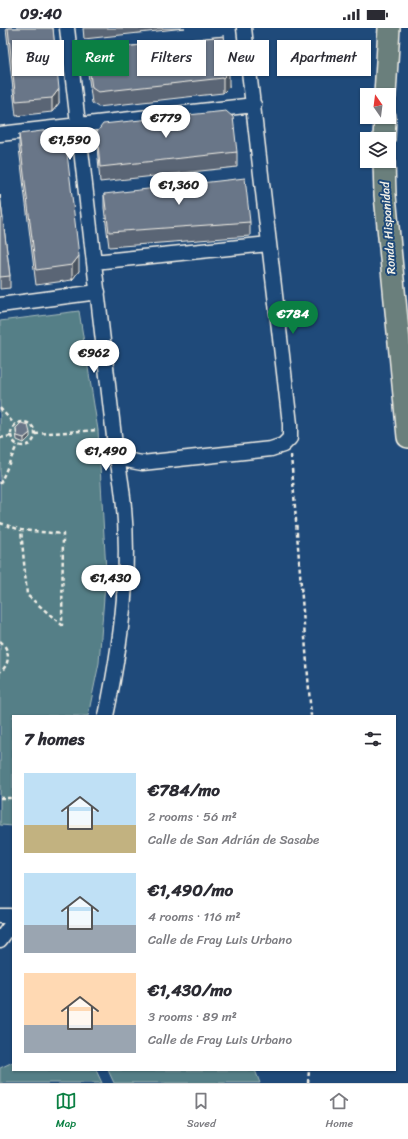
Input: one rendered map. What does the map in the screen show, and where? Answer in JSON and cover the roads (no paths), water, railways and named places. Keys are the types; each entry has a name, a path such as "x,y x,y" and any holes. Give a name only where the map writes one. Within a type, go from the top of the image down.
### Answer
{"highway":[{"path":"385,88 389,28"},
{"name":"Ronda Hispanidad","path":"384,168 385,195 408,437"}],"street":[{"path":"67,28 80,126 101,262 98,292 116,454 122,483 126,568 123,612 116,671 106,715"},
{"path":"116,454 126,460 142,463 271,450 283,445 290,438 290,424 263,244 254,105 244,28"},
{"path":"0,134 254,105"},
{"path":"101,262 263,244"},
{"path":"0,305 98,292"},
{"path":"122,483 126,475 142,463"},
{"path":"0,916 12,916"},
{"path":"0,940 12,923"}]}
